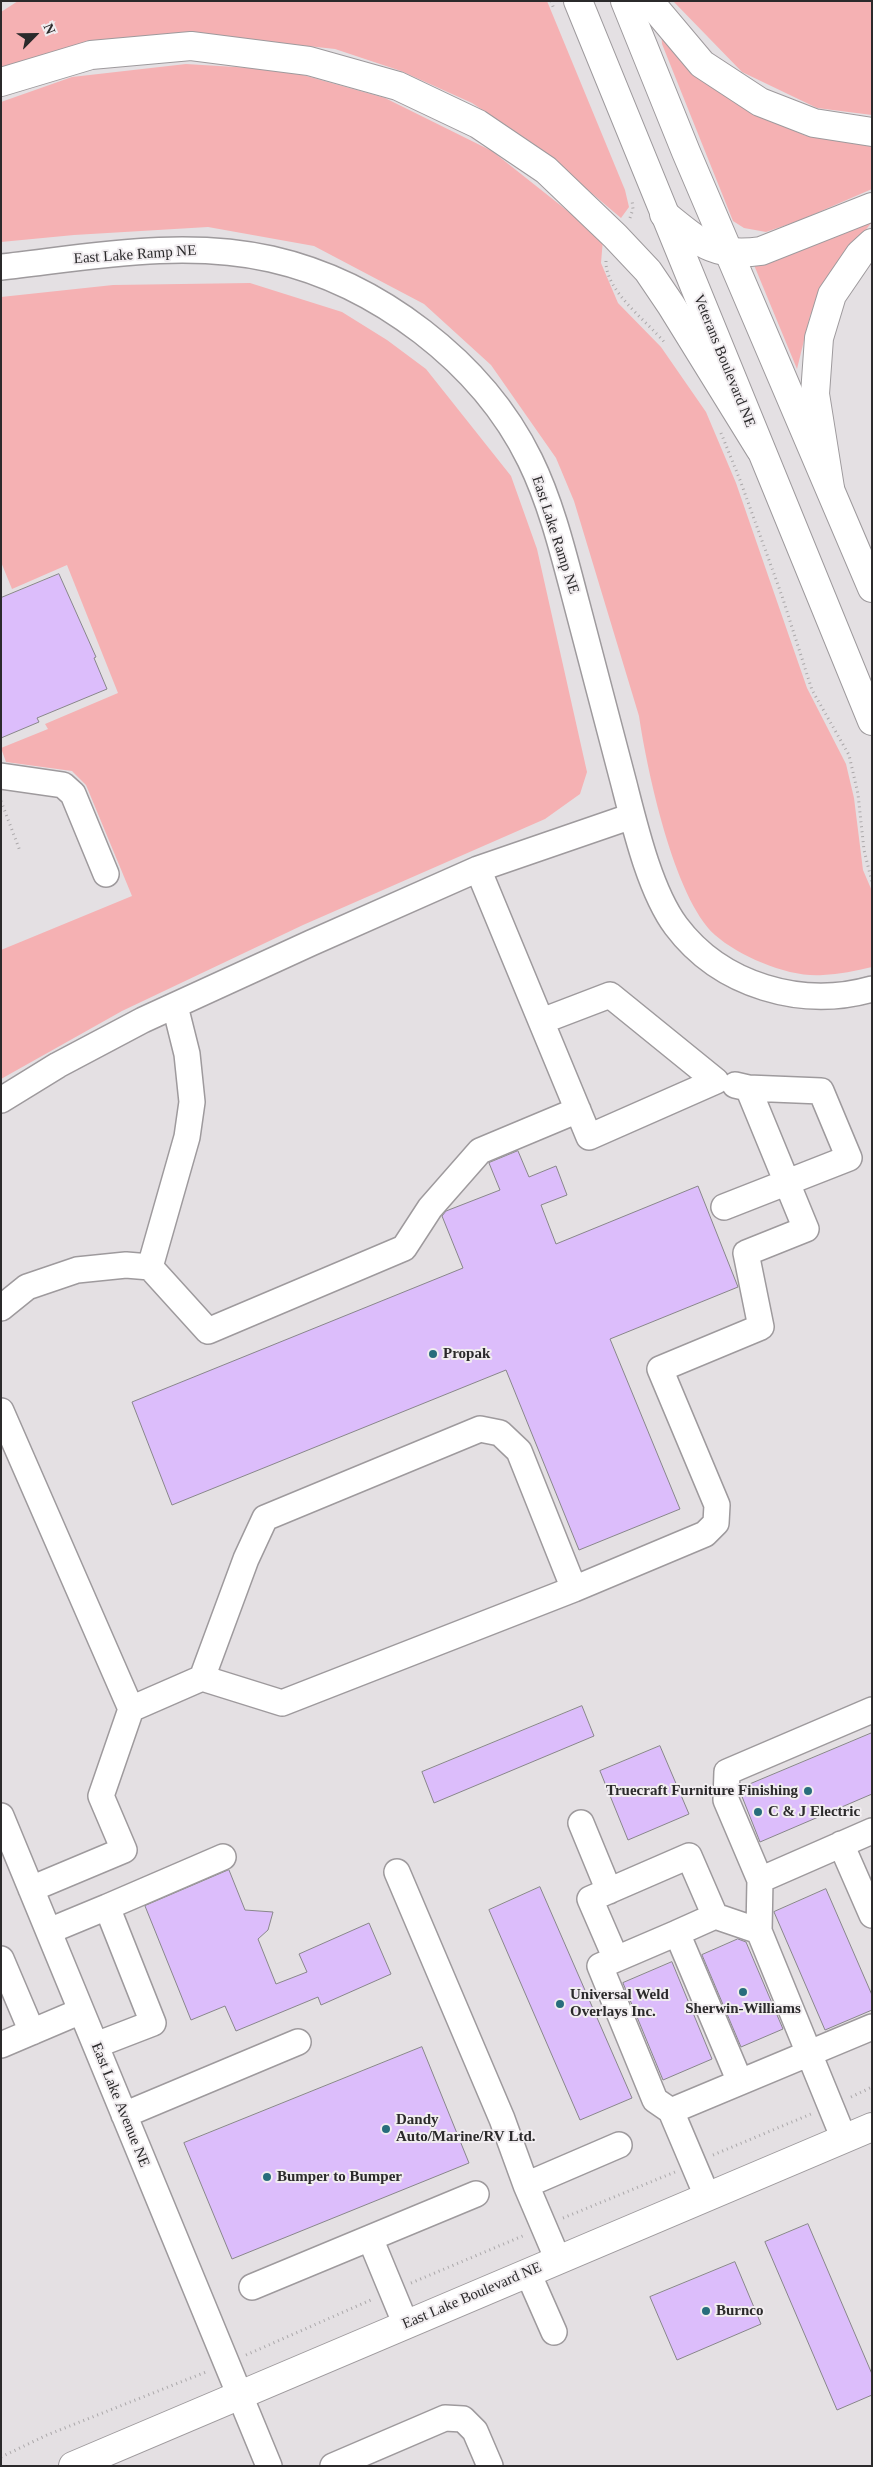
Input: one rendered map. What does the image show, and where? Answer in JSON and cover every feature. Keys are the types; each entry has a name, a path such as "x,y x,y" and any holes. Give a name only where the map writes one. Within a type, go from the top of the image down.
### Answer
{"main road":[{"path":"625,1 872,588"},
{"path":"649,1 702,64 760,102 814,123 872,132"},
{"name":"Veterans Boulevard NE","path":"566,6 664,214 872,721"},
{"path":"1,82 91,55 191,46 309,61 398,86 478,124 546,170 615,236 648,271 671,304 760,449"},
{"path":"664,214 712,249 745,253 761,250 872,207"},
{"path":"830,488 815,394 819,338 832,295 860,254 872,242"},
{"name":"East Lake Boulevard NE","path":"72,2466 110,2458 239,2395 872,2127"}],"street":[{"name":"East Lake Ramp NE","path":"1,267 165,250 201,250 272,259 322,274 369,296 404,318 443,348 471,375 508,423 530,459 546,498 563,552 632,816 661,897 675,925 699,952 735,976 766,988 796,996 831,998 872,989"},
{"path":"1,776 63,785 68,788 73,794 106,874"},
{"path":"1,1100 58,1065 175,1006 478,869 632,816"},
{"path":"478,869 589,1137 716,1081"},
{"path":"542,1021 610,995 716,1081 748,1088 821,1092 849,1158 724,1207"},
{"path":"150,1267 187,1136 192,1102 187,1054 175,1006"},
{"path":"132,1709 202,1678 282,1703 574,1589 705,1534 716,1524 717,1505 660,1369 761,1327 746,1253 806,1229 748,1088"},
{"path":"1,1308 27,1287 77,1270 126,1266 150,1267 208,1331 404,1248 430,1208 480,1152 578,1110"},
{"path":"1,1410 132,1709 101,1796 124,1850 31,1889"},
{"path":"202,1678 246,1559 265,1518 480,1429 500,1433 519,1451 574,1589"},
{"path":"844,2139 759,1931 760,1880 726,1800 727,1772 872,1710"},
{"name":"East Lake Avenue NE","path":"1,1816 269,2466"},
{"path":"581,1822 609,1891"},
{"path":"760,1880 872,1831"},
{"path":"841,1844 872,1915"},
{"path":"616,1959 590,1899 689,1856 715,1916"},
{"path":"49,1931 223,1857"},
{"path":"397,1872 502,2119 526,2186 558,2260"},
{"path":"96,2045 153,2023 107,1907"},
{"path":"707,2196 671,2111 655,2100 600,1966 715,1916 759,1931"},
{"path":"677,1933 740,2082"},
{"path":"1,1958 32,2032"},
{"path":"1,2045 81,2011"},
{"path":"671,2111 872,2027"},
{"path":"124,2115 298,2042"},
{"path":"526,2186 619,2145"},
{"path":"252,2287 476,2194"},
{"path":"370,2238 406,2325"},
{"path":"528,2272 554,2332"},
{"path":"334,2466 445,2418 464,2418 475,2431 490,2466"}],"path":[{"path":"551,1 566,6"},
{"path":"629,191 633,210 631,217 608,244 606,266 611,281 620,295 666,345"},
{"path":"718,428 740,480 782,596 812,690 849,755 858,794 864,850 872,882"},
{"path":"1,801 20,851"},
{"path":"1,2457 47,2435 226,2363 872,2088"}],"shaded area":[{"path":"18,1 547,1 625,190 629,207 621,218 531,142 472,103 401,71 335,49 197,34 109,41 1,69 1,12"},
{"path":"673,1 872,1 872,115 817,108 742,72"},
{"path":"661,31 693,73 742,107 806,136 872,142 872,189 798,221 766,232 744,228 733,221 662,44"},
{"path":"186,64 285,70 385,98 492,151 603,239 601,263 618,303 661,347 706,412 736,483 807,688 846,764 854,798 863,870 872,891 872,967 823,975 796,973 781,969 751,958 725,943 715,935 700,917 687,893 675,864 648,768 639,716 574,501 556,458 491,365 424,304 314,246 208,227 74,235 1,242 1,102 72,77"},
{"path":"872,222 828,277 810,316 797,369 754,265"},
{"path":"250,283 342,312 387,340 426,369 511,476 537,549 587,772 580,794 545,819 303,925 122,1011 1,1079 1,950 132,896 86,785 72,771 6,762 1,748 48,729 45,724 118,693 67,565 12,589 1,562 1,297 113,285"}],"building":[{"path":"59,574 96,657 94,658 107,689 37,718 39,722 1,738 1,598"},
{"name":"Propak","path":"518,1151 529,1177 556,1166 567,1195 541,1205 556,1244 698,1186 738,1287 610,1339 680,1509 579,1550 506,1370 172,1505 132,1402 463,1268 442,1216 446,1211 500,1190 489,1163"},
{"path":"582,1706 594,1736 434,1803 422,1772"},
{"path":"872,1733 872,1794 760,1842 741,1794 741,1788"},
{"path":"660,1746 689,1814 628,1840 600,1771"},
{"path":"229,1870 245,1910 273,1912 268,1930 258,1939 276,1984 307,1972 299,1954 369,1923 391,1974 321,2005 318,1997 236,2031 225,2006 191,2020 145,1906"},
{"name":"Universal Weld Overlays Inc.","path":"540,1887 632,2098 580,2120 489,1910"},
{"path":"826,1889 872,1995 872,2010 825,2030 774,1912"},
{"name":"Sherwin-Williams","path":"738,1939 746,1942 783,2029 741,2047 702,1955"},
{"path":"672,1962 712,2059 663,2080 623,1983"},
{"path":"422,2047 469,2163 232,2259 184,2143"},
{"path":"808,2224 872,2374 872,2395 837,2410 765,2242"},
{"name":"Burnco","path":"735,2262 761,2324 677,2360 650,2297"}],"place":[{"name":"Propak","path":"433,1354"},
{"name":"Truecraft Furniture Finishing","path":"808,1791"},
{"name":"C & J Electric","path":"758,1812"},
{"name":"Sherwin-Williams","path":"743,1992"},
{"name":"Universal Weld Overlays Inc.","path":"560,2004"},
{"name":"Dandy Auto/Marine/RV Ltd.","path":"386,2129"},
{"name":"Bumper to Bumper","path":"267,2177"},
{"name":"Burnco","path":"706,2311"}]}
